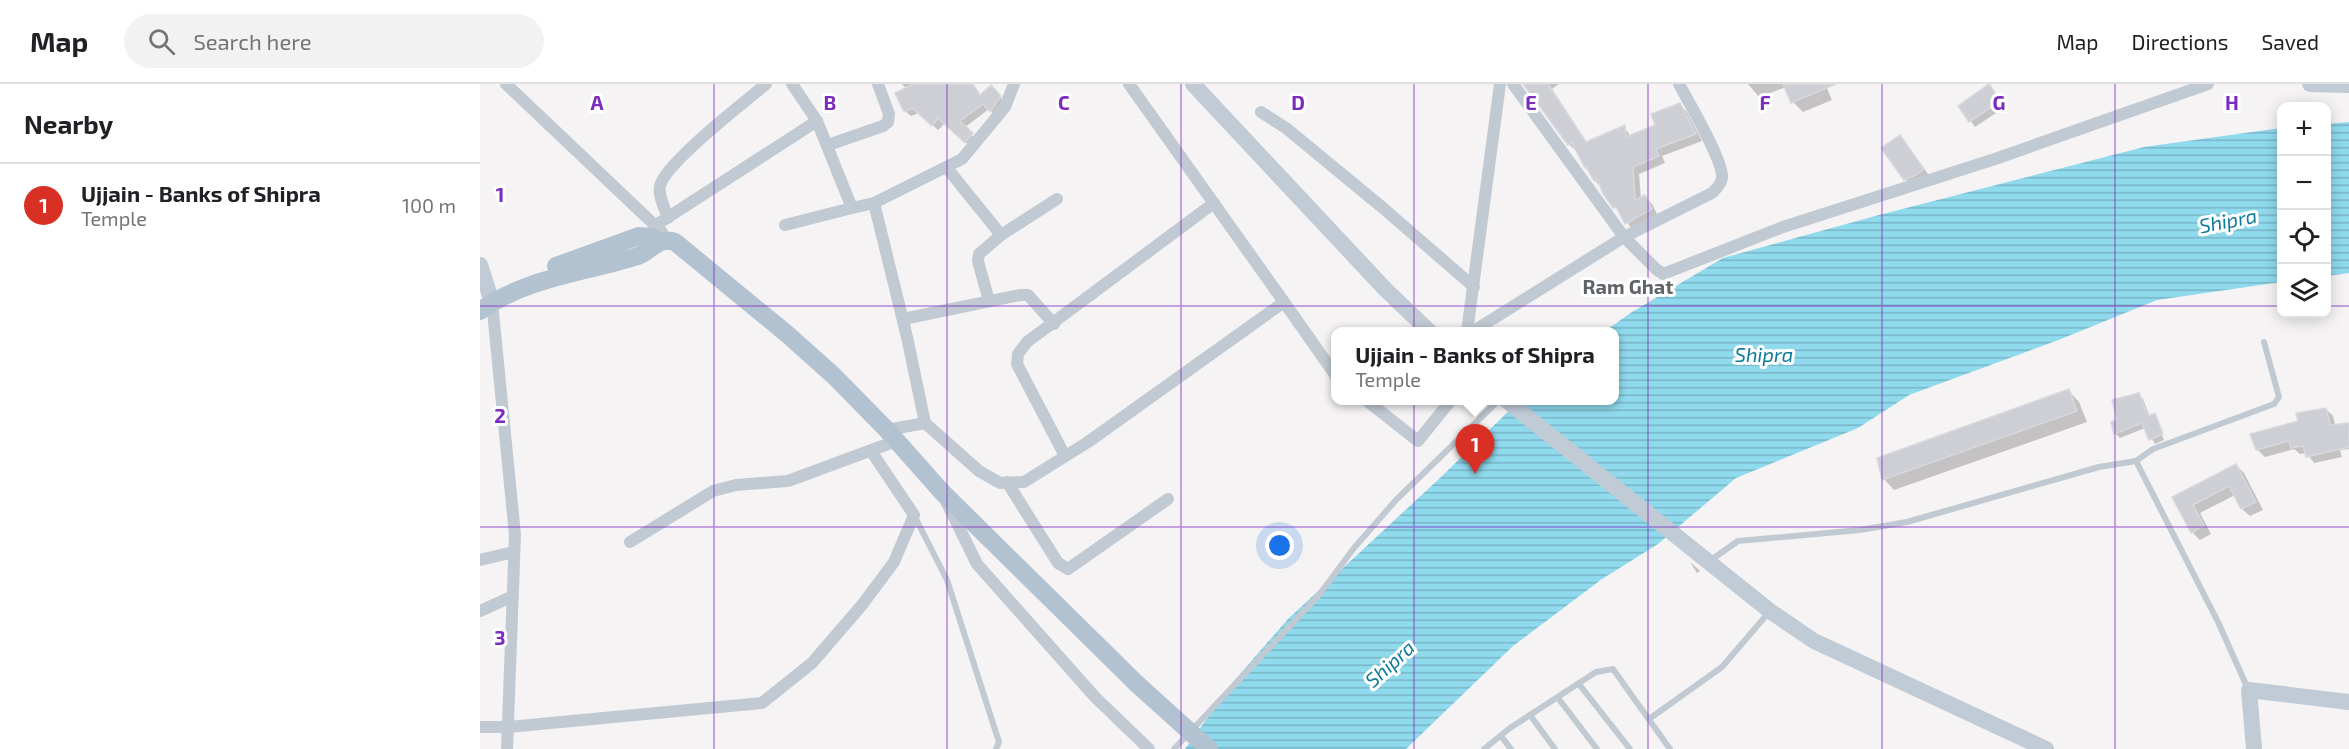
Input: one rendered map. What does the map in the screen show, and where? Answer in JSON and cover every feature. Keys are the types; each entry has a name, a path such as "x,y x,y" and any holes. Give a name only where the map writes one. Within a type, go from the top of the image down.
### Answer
{"main road":[{"path":"1193,84 1385,289 1425,327"},
{"path":"2310,84 2349,86"},
{"path":"480,265 485,300 639,236 661,236 675,242 787,334 834,376 942,492 1137,684 1209,749"},
{"path":"1509,405 1770,611 1814,641 2046,749"},
{"path":"2254,749 2249,690 2349,702"}],"street":[{"path":"506,84 661,236 668,218 817,121"},
{"path":"668,218 660,195 660,186 666,174 708,132 766,84"},
{"path":"792,84 817,121 852,208"},
{"path":"828,145 883,126 888,122 889,114 878,84"},
{"path":"785,225 874,203 946,168 968,153 1005,107 1014,84"},
{"path":"1129,84 1331,370"},
{"path":"1468,327 1500,84"},
{"path":"1513,84 1624,237 1663,274 1783,227 1995,159 2208,84"},
{"path":"1480,327 1624,237 1712,193 1719,186 1723,177 1711,145 1679,84"},
{"path":"1261,112 1286,128 1357,186 1474,287"},
{"path":"946,168 1001,235"},
{"path":"989,301 978,261 979,254 1001,235 1057,199"},
{"path":"874,203 903,319 925,423 979,471 1000,483 1024,482 1088,442 1284,302"},
{"path":"1065,456 1017,364 1018,354 1027,342 1214,203"},
{"path":"903,319 1028,295 1054,324"},
{"path":"485,300 515,535 507,749"},
{"path":"1372,405 1418,441 1447,405"},
{"path":"630,542 713,491 736,485 788,481 871,450 891,436 925,423"},
{"path":"480,727 508,727 762,703 812,663 862,605 894,562 914,515 871,450"},
{"path":"1007,482 1058,563 1068,569 1168,499"},
{"path":"942,492 978,564 1095,697 1149,749"},
{"path":"480,560 514,552"},
{"path":"480,611 513,596"}],"lane":[{"path":"1702,556 1738,541 1860,530 1907,522 2099,466 2136,460 2153,449 2274,404 2279,398 2264,342"},
{"path":"1174,749 1318,595 1354,548 1396,500 1500,405"},
{"path":"2136,460 2218,622 2249,690"},
{"path":"914,515 947,580 999,742 996,749"},
{"path":"1649,719 1722,666 1770,611"},
{"path":"1484,749 1530,715 1596,672 1613,669 1670,749"},
{"path":"1579,684 1630,749"},
{"path":"1557,698 1597,749"},
{"path":"1530,715 1556,749"},
{"path":"1501,736 1511,749"}],"water":[{"path":"2349,122 2349,273 2331,275 2331,156 2331,124"},
{"name":"Shipra","path":"2277,129 2277,283 2157,300 2061,339 1909,395 1858,428 1736,478 1658,544 1602,579 1513,646 1406,749 1185,749 1234,681 1288,619 1515,405 1619,405 1619,327 1611,327 1723,258 1879,215 2144,147"}],"building":[{"path":"913,84 973,84 980,95 991,85 1001,96 990,112 983,104 960,121 973,133 965,143 938,118 932,126 912,108 904,112 895,93"},
{"path":"1523,84 1548,84 1586,142 1625,125 1626,137 1655,125 1651,114 1680,103 1696,134 1656,149 1659,156 1633,167 1635,200 1645,195 1652,209 1625,224 1616,207 1613,208 1602,192 1598,179 1594,181 1585,168 1572,143 1568,145"},
{"path":"1783,84 1836,84 1791,103"},
{"path":"1989,84 2001,101 1969,122 1958,106"},
{"path":"1900,135 1924,169 1904,180 1881,148"},
{"path":"2069,389 2077,411 1882,480 1877,458"},
{"path":"2139,393 2148,416 2155,413 2163,434 2149,440 2142,423 2114,434 2111,422 2117,420 2112,400"},
{"path":"2326,408 2330,425 2349,423 2349,447 2306,457 2303,446 2291,448 2289,441 2256,450 2250,434 2298,421 2296,413"},
{"path":"2236,464 2256,502 2241,509 2229,486 2193,505 2204,526 2191,533 2172,497"}],"place":[{"name":"Ujjain - Banks of Shipra","path":"1475,474"}],"district":[{"name":"Ram Ghat","path":"1628,287"}]}
